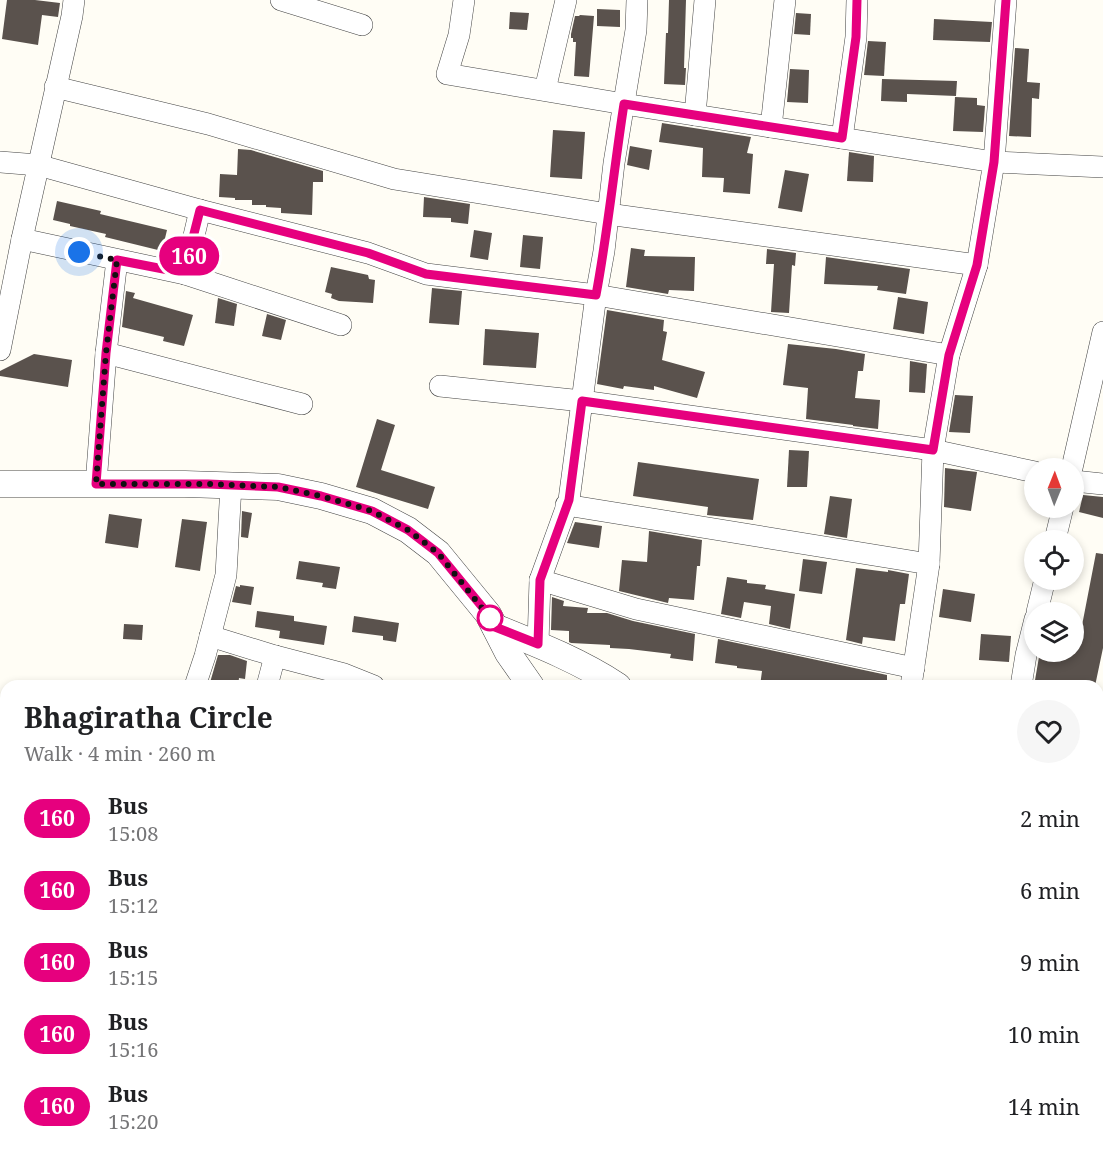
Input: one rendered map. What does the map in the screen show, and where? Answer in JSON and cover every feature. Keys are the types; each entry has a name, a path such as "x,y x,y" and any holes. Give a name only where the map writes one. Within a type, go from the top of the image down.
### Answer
{"street":[{"path":"0,350 3,319 74,0"},
{"path":"281,0 362,26"},
{"path":"464,0 459,35 447,74 994,162 1103,167"},
{"path":"545,90 566,0"},
{"path":"538,644 540,580 569,500 614,163 636,30 637,0"},
{"path":"695,115 705,0"},
{"path":"771,127 786,0"},
{"path":"842,138 856,37 857,0"},
{"path":"540,580 636,609 913,677 929,564 933,450 949,355 977,265 994,162 1006,0"},
{"path":"55,87 208,124 394,179 608,214 977,265"},
{"path":"0,162 38,165 368,253 426,274 596,295 949,355"},
{"path":"184,273 200,210"},
{"path":"22,239 184,273 341,325"},
{"path":"96,484 106,353 117,260"},
{"path":"1074,458 1103,332"},
{"path":"106,353 302,404"},
{"path":"440,386 582,401 933,450 1024,470"},
{"path":"1084,482 1103,484"},
{"path":"0,484 278,487 321,496 372,511 408,530 438,553 488,614 508,654 527,680"},
{"path":"197,680 226,575 231,485"},
{"path":"566,505 929,564"},
{"path":"495,627 538,644 609,680"},
{"path":"210,636 359,680"},
{"path":"269,680 275,656"},
{"path":"1022,680 1025,662"}],"building":[{"path":"7,0 60,3 58,17 42,15 38,45 2,39"},
{"path":"669,0 686,0 685,85 664,84"},
{"path":"597,9 620,10 620,27 597,26"},
{"path":"510,12 529,13 527,30 509,29"},
{"path":"796,13 811,14 810,35 794,34"},
{"path":"575,16 594,16 589,77 574,76 576,42 573,42 571,34"},
{"path":"934,19 992,22 990,42 933,40"},
{"path":"868,41 886,42 884,76 864,75"},
{"path":"1015,48 1029,49 1027,82 1040,83 1039,99 1032,98 1031,137 1009,136"},
{"path":"790,69 809,70 808,103 787,102"},
{"path":"882,79 957,81 956,96 907,94 907,102 881,101"},
{"path":"955,97 977,98 977,105 985,106 983,132 953,131"},
{"path":"662,123 751,137 747,153 753,154 750,194 723,192 724,178 702,177 703,148 659,142"},
{"path":"553,130 585,132 582,179 550,177"},
{"path":"630,146 652,150 649,170 627,165"},
{"path":"238,149 251,150 323,171 323,182 313,182 312,215 281,213 281,208 252,205 252,200 219,197 220,174 237,175"},
{"path":"849,152 874,156 873,182 847,181"},
{"path":"785,170 809,174 802,212 778,208"},
{"path":"424,197 470,204 468,224 451,222 451,218 423,217"},
{"path":"57,201 167,230 162,251 105,237 106,234 53,220"},
{"path":"474,230 492,233 488,260 470,257"},
{"path":"523,235 543,237 540,269 520,267"},
{"path":"631,248 645,250 644,256 695,257 694,291 669,290 668,294 626,287"},
{"path":"767,249 796,253 795,266 792,265 789,313 771,312 774,264 766,264"},
{"path":"826,257 910,269 906,294 877,290 878,286 824,284"},
{"path":"331,267 368,275 369,279 375,280 373,303 339,301 331,298 332,294 325,292"},
{"path":"432,288 462,291 459,325 429,323"},
{"path":"126,291 135,293 133,298 193,315 184,346 163,341 164,337 122,327"},
{"path":"898,297 928,302 924,334 893,329"},
{"path":"218,298 237,304 234,326 215,323"},
{"path":"607,310 664,320 663,331 667,332 662,360 705,372 697,398 654,386 654,390 624,386 623,389 597,384"},
{"path":"267,314 286,320 281,340 262,336"},
{"path":"485,329 539,333 536,368 483,365"},
{"path":"788,344 865,354 863,371 858,371 855,398 880,400 878,429 806,419 808,388 783,385"},
{"path":"34,354 72,360 68,387 0,376 0,371"},
{"path":"910,361 927,364 925,393 909,392"},
{"path":"955,395 973,396 970,433 949,432"},
{"path":"377,419 395,425 381,470 435,487 428,509 356,487"},
{"path":"789,450 809,451 807,487 787,487"},
{"path":"638,462 759,479 753,520 707,515 708,507 633,496"},
{"path":"945,468 977,472 971,511 944,507"},
{"path":"1084,495 1103,497 1103,518 1084,513"},
{"path":"830,496 852,499 847,538 824,534"},
{"path":"242,511 252,513 248,538 241,537"},
{"path":"109,514 142,519 138,548 105,543"},
{"path":"182,519 207,522 200,571 175,567"},
{"path":"575,522 602,526 599,548 567,543"},
{"path":"649,531 702,540 694,600 669,598 668,603 619,591 622,560 647,562"},
{"path":"1096,553 1103,554 1103,648 1096,680 1035,680 1038,662 1084,662 1084,615"},
{"path":"803,559 827,562 822,594 799,591"},
{"path":"299,561 340,567 336,589 322,587 323,583 296,579"},
{"path":"856,568 909,574 905,604 900,604 895,641 863,637 862,644 846,640"},
{"path":"727,577 747,580 747,583 766,585 765,589 795,594 790,629 769,624 771,606 744,602 741,618 721,614"},
{"path":"240,585 254,587 251,605 232,602 236,586 240,587"},
{"path":"943,589 975,594 971,622 939,617"},
{"path":"552,597 564,601 563,606 588,608 587,613 607,613 695,634 693,661 670,658 671,654 610,648 610,645 571,643 569,642 569,631 551,630"},
{"path":"257,611 294,616 294,621 327,626 324,645 279,638 280,631 255,627"},
{"path":"354,616 399,623 396,642 383,640 383,636 352,632"},
{"path":"124,624 143,625 142,640 123,639"},
{"path":"981,634 1011,636 1009,662 979,660"},
{"path":"718,639 887,675 887,680 761,680 762,671 715,663"},
{"path":"218,655 230,655 247,661 245,679 211,680"}],"bus line":[{"name":"160","path":"857,0 856,37 842,138 624,104 596,295 426,274 368,253 200,210 184,273 117,260 106,353 96,484 208,484 278,487 321,496 372,511 408,530 438,553 488,614 495,627 538,644 540,580 569,500 582,401 933,450 949,355 977,265 991,183 1006,0"}],"route":[{"path":"79,252 117,260 106,353 96,484 208,484 278,487 321,496 372,511 408,530 438,553 490,618"}]}
